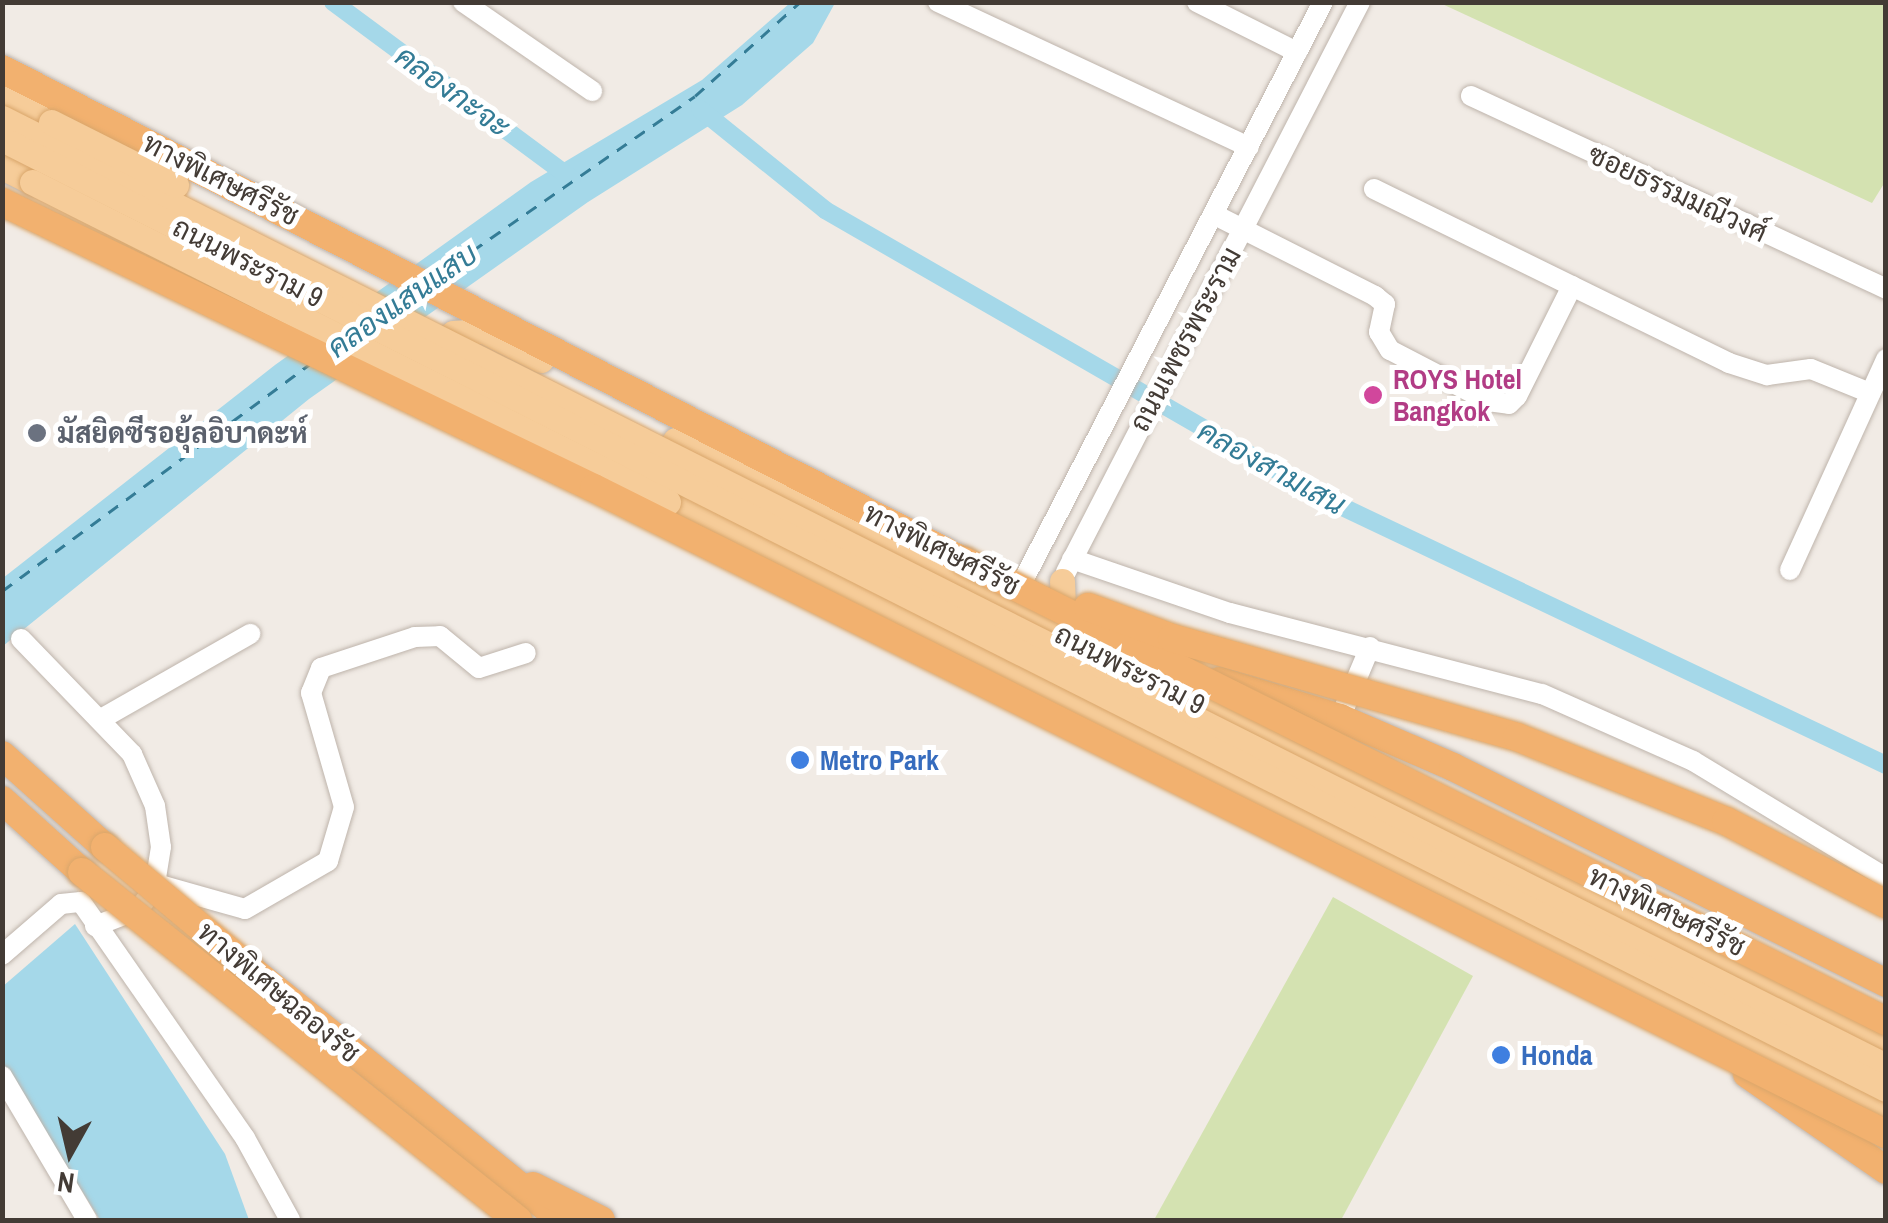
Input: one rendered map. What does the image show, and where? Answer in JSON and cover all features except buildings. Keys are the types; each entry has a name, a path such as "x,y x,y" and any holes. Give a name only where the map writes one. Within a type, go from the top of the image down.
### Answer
{"highway":[{"name":"ทางพิเศษศรีรัช","path":"2,69 964,561 1886,1021"},
{"path":"2,202 594,488 1886,1134"},
{"path":"964,561 1172,638 1517,737 1726,821 1886,904"},
{"path":"1108,658 1217,681 1340,718 1589,834 1886,982"},
{"name":"ทางพิเศษฉลองรัช","path":"2,755 561,1220"},
{"name":"ทางพิเศษฉลองรัช","path":"2,800 82,872 518,1220"},
{"path":"1701,1043 1886,1170"},
{"path":"1806,1075 1841,1119 1886,1155"},
{"path":"499,1172 601,1220"}],"main road":[{"name":"ถนนพระราม 9","path":"2,97 783,495 1886,1048"},
{"name":"ถนนพระราม 9","path":"2,118 1886,1066"},
{"name":"ถนนพระราม 9","path":"2,139 1886,1089"},
{"name":"ถนนพระราม 9","path":"2,167 1886,1114"},
{"path":"754,545 680,528 441,408 429,394 438,348 453,333 484,331 714,446 783,495"},
{"path":"1067,570 1067,637"}],"street":[{"path":"463,2 592,91"},
{"path":"938,2 1249,147"},
{"path":"1197,2 1297,52"},
{"name":"ถนนเพชรพระราม","path":"984,661 1083,460 1323,2"},
{"name":"ถนนเพชรพระราม","path":"1016,678 1191,323 1360,2"},
{"name":"ซอยธรรมมณีวงศ์","path":"1471,96 1886,289"},
{"path":"1374,189 1729,363 1768,374 1810,368 1870,393"},
{"path":"1214,214 1385,304 1379,332 1390,350 1488,401 1510,404 1572,286"},
{"path":"1790,570 1886,359"},
{"path":"1067,570 1542,694 1693,761 1886,878"},
{"path":"101,719 250,634"},
{"path":"156,884 245,909 328,860 344,807 311,693 322,668 415,636 440,636 478,668 526,653"},
{"path":"21,638 132,754 150,790 160,831 156,884 137,910 95,926"},
{"path":"1340,718 1370,647"},
{"path":"2,956 68,900 81,902 245,1138 290,1220"},
{"path":"2,1076 87,1220"}],"green space":[{"path":"1440,3 1885,3 1885,182 1872,203"},
{"path":"1333,897 1473,976 1341,1220 1154,1220"}],"water":[{"name":"คลองแสนแสบ","path":"790,3 835,3 813,43 742,105 588,202 309,399 3,646 3,578 275,365 531,182 702,80"},
{"path":"75,924 225,1154 249,1220 100,1220 3,1064 2,987"}],"waterway":[{"name":"คลองกะจะ","path":"333,2 572,179"},
{"name":"คลองสามเสน","path":"700,109 825,210 1330,501 1886,765"}],"ferry route":[{"path":"436,276 695,96 800,2"},
{"path":"395,304 413,292"},
{"path":"2,591 311,363"}],"place":[{"name":"ROYS Hotel Bangkok","path":"1373,395"},
{"name":"มัสยิดซีรอยุ้ลอิบาดะห์","path":"37,433"},
{"name":"Metro Park","path":"800,760"},
{"name":"Honda","path":"1501,1055"}]}
